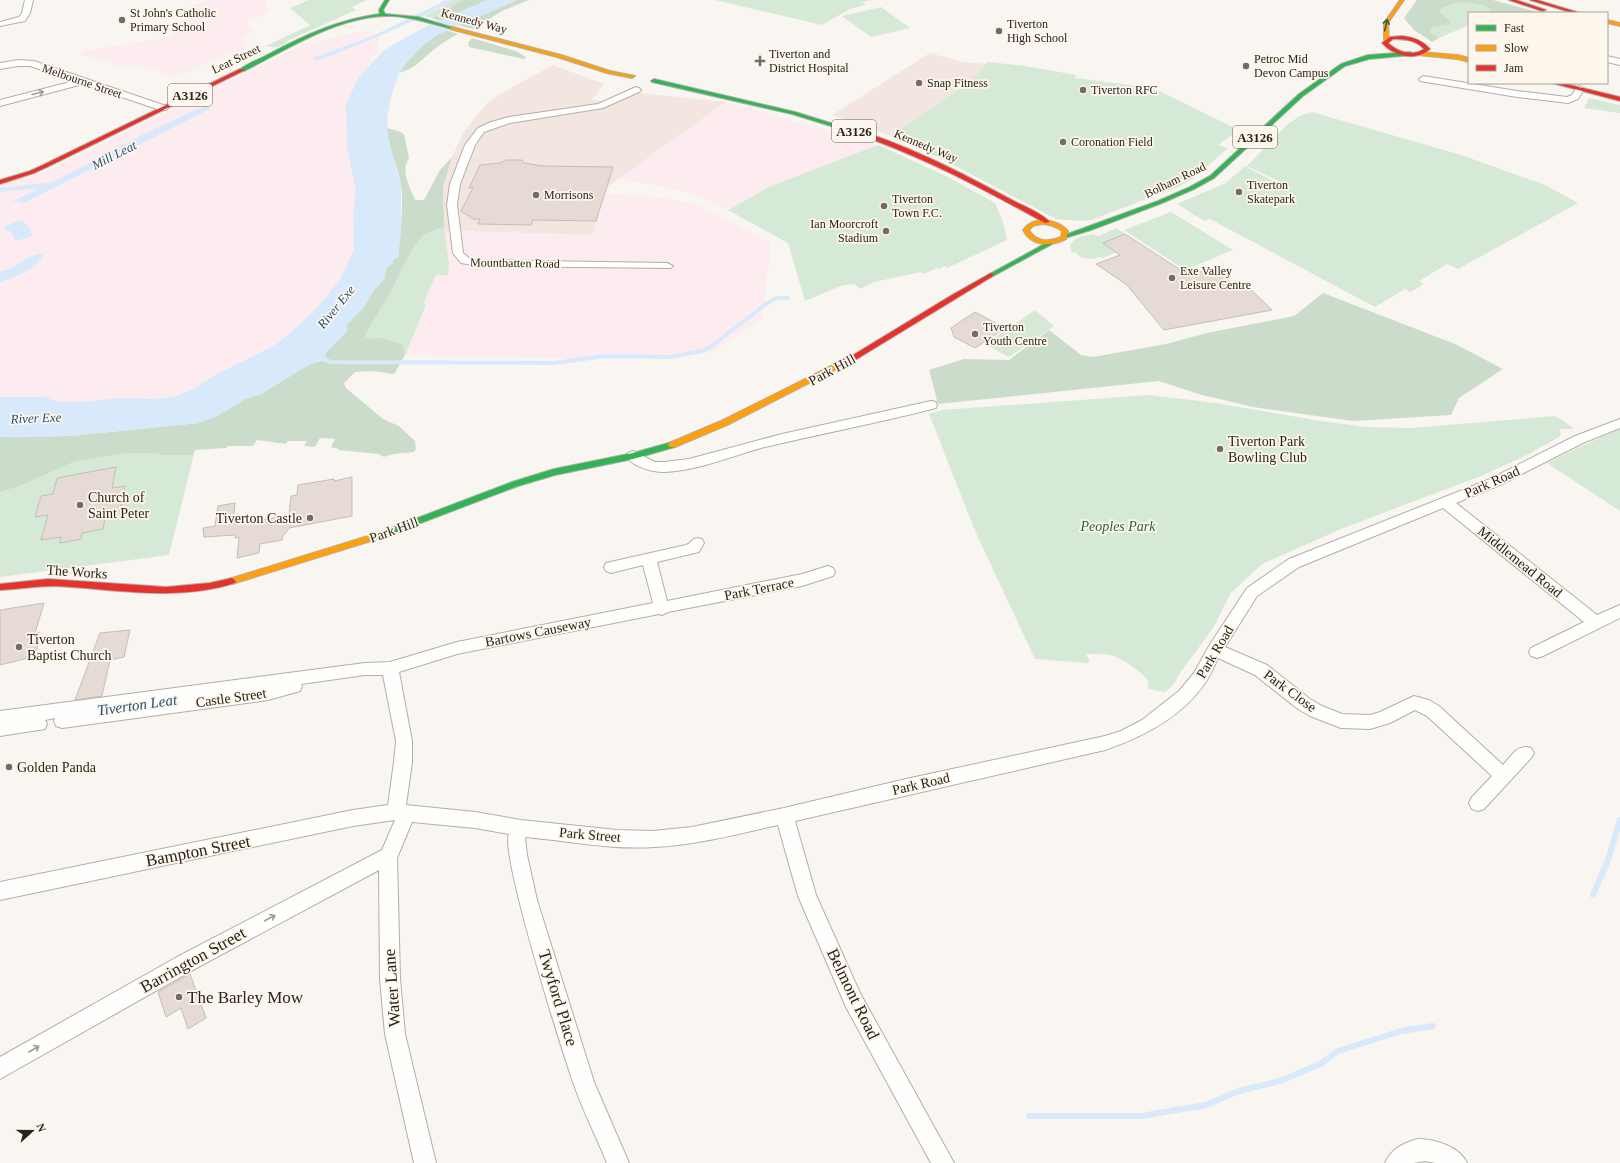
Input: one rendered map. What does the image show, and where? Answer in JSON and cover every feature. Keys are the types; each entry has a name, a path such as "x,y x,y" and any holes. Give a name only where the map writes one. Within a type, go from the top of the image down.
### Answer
{"main road":[{"path":"383,15 381,10 387,0"},
{"path":"1402,0 1388,17 1384,31 1386,43 1398,52 1457,57"},
{"path":"1511,0 1552,12"},
{"path":"1532,0 1574,12"},
{"path":"1393,12 1401,26 1426,46 1426,51 1420,54"},
{"name":"Kennedy Way","path":"383,15 412,17 559,56 609,72 632,76"},
{"name":"Leat Street","path":"0,182 32,172 328,28 345,22 383,15"},
{"path":"1608,21 1620,25"},
{"path":"1608,28 1620,31"},
{"name":"Bolham Road","path":"1343,66 1344,62 1351,57 1376,51 1386,43 1398,38 1420,42"},
{"path":"1420,42 1457,57 1468,60"},
{"name":"Kennedy Way","path":"511,44 623,85"},
{"name":"Bolham Road","path":"1050,243 1061,240 1065,236 1090,230 1162,202 1212,177 1301,95 1343,66 1374,56 1410,54"},
{"name":"A3126","path":"632,76 644,75 654,81"},
{"path":"623,85 624,79 632,76"},
{"path":"641,89 652,86 654,81"},
{"name":"Kennedy Way","path":"654,81 793,113 871,136 956,172 1047,222 1058,226"},
{"path":"1559,84 1620,99"},
{"name":"A3126","path":"623,85 641,89"},
{"name":"Kennedy Way","path":"641,89 698,91"},
{"name":"Kennedy Way","path":"1001,196 1024,225"},
{"path":"1024,225 1047,222"},
{"path":"1024,225 1038,241 1050,243"},
{"path":"1018,259 1024,225"},
{"name":"Bolham Road","path":"1058,226 1100,225"},
{"path":"1058,226 1065,231 1065,236"},
{"name":"Park Hill","path":"153,591 196,589 231,582 382,535 515,484 554,472 633,456 675,444 724,423 836,368 882,342 957,293 1050,243"},
{"name":"The Works","path":"0,587 54,583 153,591"}],"street":[{"path":"0,24 22,19 26,13 29,0"},
{"path":"1608,58 1620,62"},
{"name":"Melbourne Street","path":"0,66 18,63 31,63 163,108"},
{"path":"1450,84 1457,75"},
{"path":"1424,79 1517,94 1568,100 1575,97 1580,89"},
{"path":"0,103 83,81"},
{"name":"Mountbatten Road","path":"582,108 603,99 623,85"},
{"name":"Mountbatten Road","path":"641,89 606,104 501,122 481,130 475,136 470,145 455,184 452,205 458,253 466,262 482,263 667,266"},
{"path":"633,456 647,465 662,467 698,462 737,450 832,426 931,405"},
{"name":"Park Road","path":"784,816 1054,755 1105,743 1126,736 1148,725 1185,696 1200,678 1215,650 1252,592 1294,563 1495,482 1580,439 1620,424"},
{"name":"Middlemead Road","path":"1446,502 1596,622"},
{"path":"611,567 689,550 694,548 697,543"},
{"path":"649,559 662,609"},
{"name":"Park Terrace","path":"688,603 802,580 828,572"},
{"name":"Bartows Causeway","path":"390,668 457,648 688,603"},
{"path":"1537,652 1620,611"},
{"name":"Park Close","path":"1215,650 1261,670 1304,704 1316,711 1341,721 1370,722 1384,718 1414,703 1423,705 1433,711 1503,776"},
{"name":"Castle Street","path":"0,718 342,672 390,668"},
{"name":"Water Lane","path":"390,668 404,741 402,812 388,858 390,979 395,1034 425,1163"},
{"name":"Castle Street","path":"0,729 268,693 288,688 317,676"},
{"path":"1478,803 1525,753"},
{"name":"Park Street","path":"402,812 475,820 521,828 617,838 653,839 692,835 784,816"},
{"name":"Bampton Street","path":"0,891 353,818 402,812"},
{"name":"Belmont Road","path":"784,816 808,896 853,1000 943,1163"},
{"name":"Twyford Place","path":"521,828 516,838 518,855 528,900 584,1083 618,1163"},
{"name":"Barrington Street","path":"0,1069 184,964 381,859 388,858"},
{"path":"1396,1163 1403,1155 1420,1149 1441,1153 1456,1163"}],"shaded area":[{"path":"215,0 265,0 270,12 244,22 255,31 239,39 251,43 246,47 175,77 135,64 126,68 83,55 82,51 173,37 190,5"},
{"path":"368,31 379,34 379,46 367,68 358,78 346,105 347,147 356,191 353,213 354,250 340,281 316,309 289,334 272,347 213,376 192,390 173,397 153,399 121,398 60,402 44,397 0,397 0,185 52,169 168,110 305,44"},
{"path":"930,53 963,62 987,64 972,80 891,136 832,115"},
{"path":"553,65 604,84 596,96 591,99 614,104 640,93 726,102 609,186 605,193 593,235 460,231 444,232 443,187 452,157 465,130 487,103 507,90"},
{"path":"726,102 878,145 771,186 728,210 692,193 619,178"},
{"path":"605,193 665,198 700,206 771,243 762,319 713,351 673,358 603,359 405,355 426,305 423,305 436,275 448,275 449,264 444,232 460,231 593,235"}],"green space":[{"path":"309,0 367,0 352,7 356,10 289,40 281,46 266,46 310,25 290,8"},
{"path":"454,0 462,0 445,12 432,18 425,16"},
{"path":"462,0 487,0 440,21 432,18 445,12"},
{"path":"517,0 529,0 502,11 473,29 458,25"},
{"path":"715,0 872,0 862,2 866,5 850,9 822,25"},
{"path":"1417,0 1493,0 1537,12 1491,12 1492,10 1479,4 1466,2 1452,4 1439,10 1452,24 1433,27 1430,32 1439,38 1432,42 1414,30 1404,18"},
{"path":"1454,2 1474,2 1493,10 1491,12 1468,12 1468,25 1439,38 1430,32 1433,27 1452,24 1449,19 1441,14 1439,10"},
{"path":"881,7 910,28 871,37 842,16"},
{"path":"446,30 458,34 434,49 413,67 399,73 420,48 432,38"},
{"path":"472,38 516,51 526,57 524,59 469,47 468,43"},
{"name":"Coronation Field","path":"988,62 1025,66 1076,75 1075,78 1145,87 1159,91 1239,130 1218,145 1228,148 1194,178 1178,187 1091,220 1082,221 1056,219 954,165 891,136 972,80"},
{"path":"1589,98 1620,105 1620,113 1584,108"},
{"path":"1312,112 1461,155 1545,185 1578,203 1458,269 1447,264 1419,281 1424,284 1410,292 1405,289 1375,307 1210,219 1204,221 1177,204 1226,183 1245,166 1285,187 1287,185 1247,166 1288,124 1300,116"},
{"path":"387,128 404,134 409,158 405,168 406,174 415,200 424,200 440,170 452,157 443,187 444,227 427,234 417,242 364,339 382,338 403,345 405,355 394,374 372,371 355,372 344,383 346,388 383,419 399,426 415,441 416,449 414,452 388,455 384,457 379,454 338,450 339,449 331,447 335,439 320,438 315,447 304,446 307,441 288,441 286,444 257,440 253,446 228,446 226,448 195,450 193,455 126,453 75,461 22,485 0,492 0,437 70,436 199,423 217,416 245,399 260,394 310,364 325,360 326,352 347,331 347,324 363,308 374,290 385,278 386,268 389,263 398,257 402,193 400,178 389,143"},
{"name":"Ian Moorcroft Stadium","path":"878,145 946,176 995,203 1003,222 1007,240 947,268 944,266 924,274 921,272 874,282 860,289 855,284 843,285 805,301 788,243 728,210 771,186"},
{"path":"1171,212 1233,250 1185,270 1124,230"},
{"path":"444,227 449,264 448,275 436,275 423,304 426,305 405,355 403,345 364,339 417,243 427,234"},
{"path":"1116,228 1125,234 1103,243 1117,252 1102,258 1099,257 1093,259 1081,257 1075,252 1072,253 1070,245 1079,237 1092,234 1099,236"},
{"path":"1323,293 1455,344 1503,369 1459,398 1451,415 1353,421 1253,407 1202,395 1159,381 938,404 929,370 964,359 1009,360 1049,330 1081,355 1093,357 1166,344 1207,333 1294,316"},
{"path":"1035,310 1054,326 1009,357 985,344"},
{"name":"Peoples Park","path":"1149,395 1216,403 1314,420 1366,427 1410,428 1555,416 1574,429 1560,429 1561,434 1559,437 1527,455 1481,476 1341,529 1262,564 1231,593 1213,628 1180,673 1174,684 1165,692 1148,689 1148,682 1142,674 1115,656 1086,654 1090,662 1087,663 1035,659 976,533 929,414 942,410"},
{"path":"1620,428 1620,511 1547,463"},
{"path":"0,437 195,450 169,555 0,577"}],"water":[{"path":"446,0 454,0 387,33 317,61 312,58 373,36"},
{"name":"River Exe","path":"487,0 517,0 435,36 412,55 399,73 391,97 387,118 388,137 401,186 401,233 398,257 392,259 393,263 385,269 385,278 374,290 363,308 347,324 347,331 326,352 325,360 310,364 260,395 245,399 217,416 199,423 70,436 0,437 0,397 44,397 60,402 78,402 121,398 153,399 173,397 192,390 213,376 272,347 289,334 316,309 339,281 354,250 353,213 356,191 347,147 346,105 358,78 383,51 427,26"},
{"name":"Mill Leat","path":"204,106 212,108 22,204 20,202 12,201 37,190 28,189 0,192 0,188 53,182 142,135"},
{"path":"22,220 30,228 32,236 16,241 10,231 4,230 5,226"},
{"path":"43,253 43,257 28,270 0,282 0,272 13,267 28,258"}],"building":[{"name":"Morrisons","path":"506,160 522,160 524,163 543,166 613,167 596,221 533,220 531,225 478,224 480,219 473,219 461,211 473,188 469,188 480,165 500,163"},
{"name":"Exe Valley Leisure Centre","path":"1125,234 1187,274 1218,269 1233,285 1244,283 1272,310 1164,330 1127,285 1096,264 1120,255 1103,243"},
{"name":"Tiverton Youth Centre","path":"975,312 1005,328 975,348 954,337 951,328"},
{"name":"Church of Saint Peter","path":"116,467 112,488 125,486 120,511 106,513 103,529 82,533 81,539 60,543 61,537 41,540 48,515 35,517 41,496 53,494 57,478"},
{"name":"Tiverton Castle","path":"352,477 352,516 289,528 282,540 260,544 259,553 237,558 239,537 235,538 235,535 204,537 203,528 215,526 218,506 235,503 233,523 251,520 251,522 289,515 291,496 297,495 298,485 334,479 334,481"},
{"path":"44,603 35,633 39,632 37,650 33,652 32,657 0,665 0,610"},
{"path":"130,630 124,657 110,660 102,696 75,700 100,633"},
{"name":"The Barley Mow","path":"190,974 206,1018 188,1029 181,1008 166,1017 158,992"}],"waterway":[{"path":"325,360 331,362 555,363 604,356 671,357 702,351 709,348 769,302 777,298 788,298"},
{"path":"1593,895 1608,860 1620,820"},
{"path":"1029,1116 1141,1116 1206,1105 1239,1091 1280,1081 1320,1064 1338,1051 1401,1031 1433,1026"}],"traffic: fast":[{"path":"383,15 381,10 387,0"},
{"path":"242,70 311,35 347,21 365,17 383,15 401,16 452,28"},
{"path":"1065,236 1089,229 1160,202 1192,188 1212,177 1301,95 1343,65 1368,57 1410,54"},
{"path":"654,81 793,113 847,129"},
{"path":"991,275 1050,243"},
{"path":"381,535 515,484 554,472 633,456 672,445"}],"traffic: slow":[{"path":"1386,41 1386,23 1402,0"},
{"path":"1608,21 1620,25"},
{"path":"452,28 559,56 609,72 632,76"},
{"path":"1420,54 1457,57 1468,60"},
{"path":"1041,222 1051,223 1060,227 1065,231 1064,238 1053,242 1042,242 1033,239 1026,230 1031,225 1041,222"},
{"path":"672,445 724,423 844,363"},
{"path":"232,581 381,535"}],"traffic: jam":[{"path":"1511,0 1544,10"},
{"path":"1532,0 1574,12"},
{"path":"1392,38 1416,40 1427,49 1411,55 1400,53 1385,43 1392,38"},
{"path":"0,182 32,172 45,166 242,70"},
{"path":"1559,84 1620,99"},
{"path":"847,129 899,147 925,158 999,195 1047,222"},
{"path":"844,363 991,275"},
{"path":"0,587 48,583 144,590 166,590 188,589 232,581"}],"place":[{"name":"St John's Catholic Primary School","path":"122,20"},
{"name":"Tiverton High School","path":"999,31"},
{"name":"Tiverton and District Hospital","path":"760,61"},
{"name":"Petroc Mid Devon Campus","path":"1246,66"},
{"name":"Snap Fitness","path":"919,83"},
{"name":"Tiverton RFC","path":"1083,90"},
{"name":"Coronation Field","path":"1063,142"},
{"name":"Tiverton Skatepark","path":"1239,192"},
{"name":"Morrisons","path":"536,195"},
{"name":"Tiverton Town F.C.","path":"884,206"},
{"name":"Ian Moorcroft Stadium","path":"886,231"},
{"name":"Exe Valley Leisure Centre","path":"1172,278"},
{"name":"Tiverton Youth Centre","path":"975,334"},
{"name":"Tiverton Park Bowling Club","path":"1220,449"},
{"name":"Church of Saint Peter","path":"80,505"},
{"name":"Tiverton Castle","path":"310,518"},
{"name":"Tiverton Baptist Church","path":"19,647"},
{"name":"Golden Panda","path":"9,767"},
{"name":"The Barley Mow","path":"179,997"}],"water label":[{"name":"Tiverton Leat","path":"137,705"}]}
